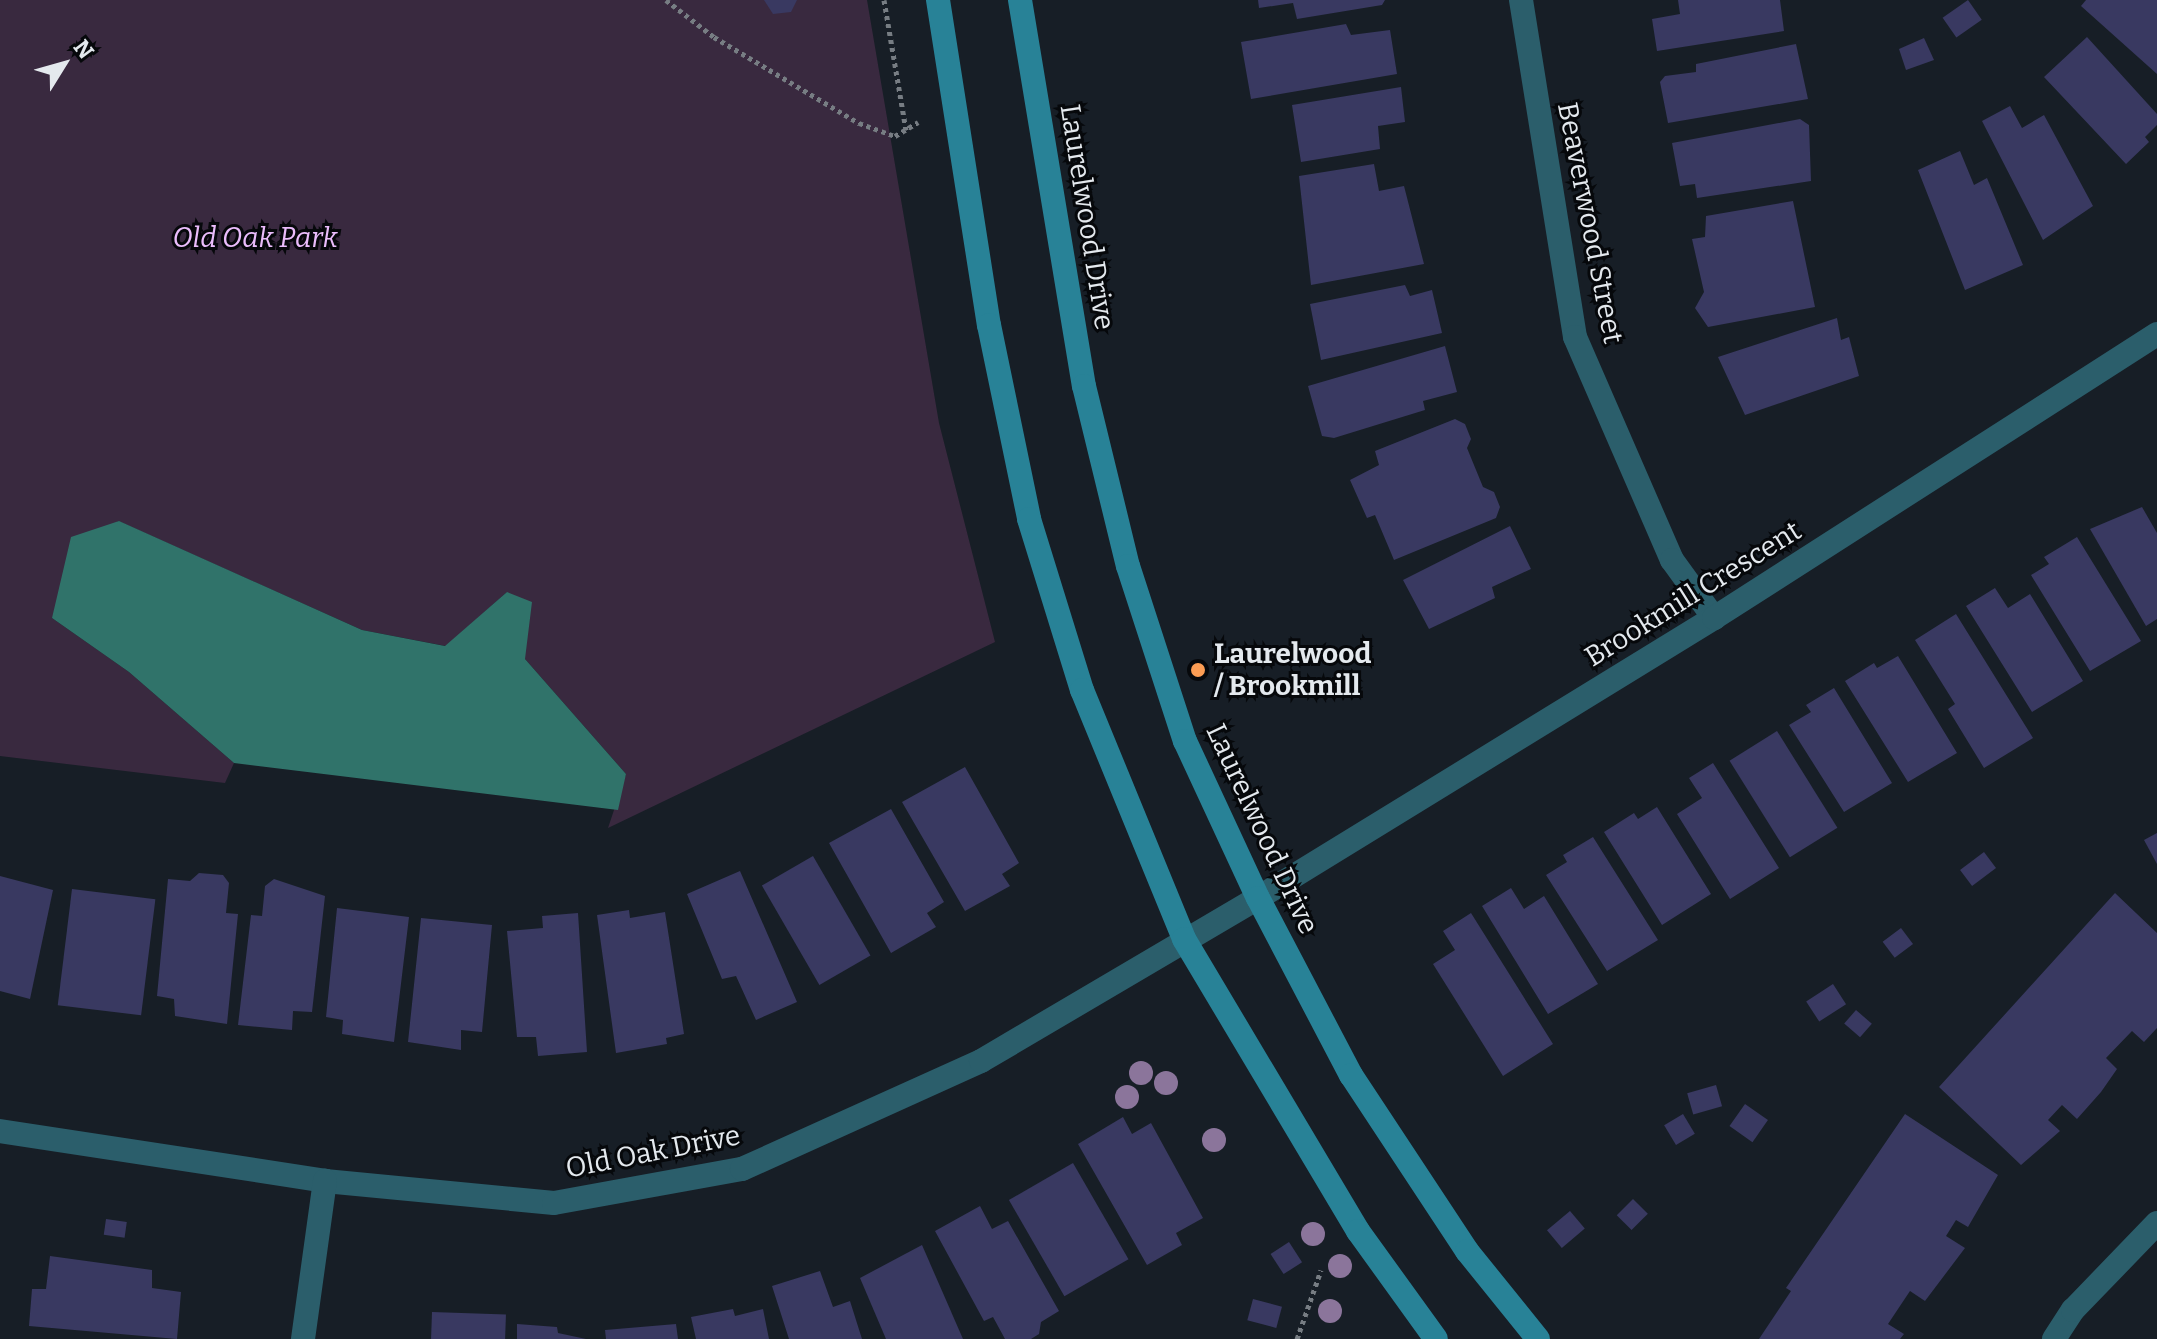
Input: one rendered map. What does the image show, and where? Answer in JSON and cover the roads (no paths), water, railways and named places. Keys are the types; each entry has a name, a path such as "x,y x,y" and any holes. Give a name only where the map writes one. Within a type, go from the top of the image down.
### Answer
{"street":[{"path":"938,0 989,325 1029,519 1082,690 1184,939 1358,1231 1436,1339"},
{"name":"Laurelwood Drive","path":"1020,0 1084,386 1128,566 1185,741 1258,898 1351,1075 1467,1251 1538,1339"},
{"name":"Beaverwood Street","path":"1521,0 1575,337 1672,560 1714,618"},
{"name":"Brookmill Crescent","path":"1258,898 1714,618 2157,334"},
{"name":"Old Oak Drive","path":"0,1131 325,1181 554,1203 742,1169 981,1061 1258,898"},
{"path":"303,1339 325,1181"},
{"path":"2054,1339 2073,1310 2157,1223"}],"place":[{"name":"Laurelwood / Brookmill","path":"1198,670"}],"park label":[{"name":"Old Oak Park","path":"255,238"}]}
